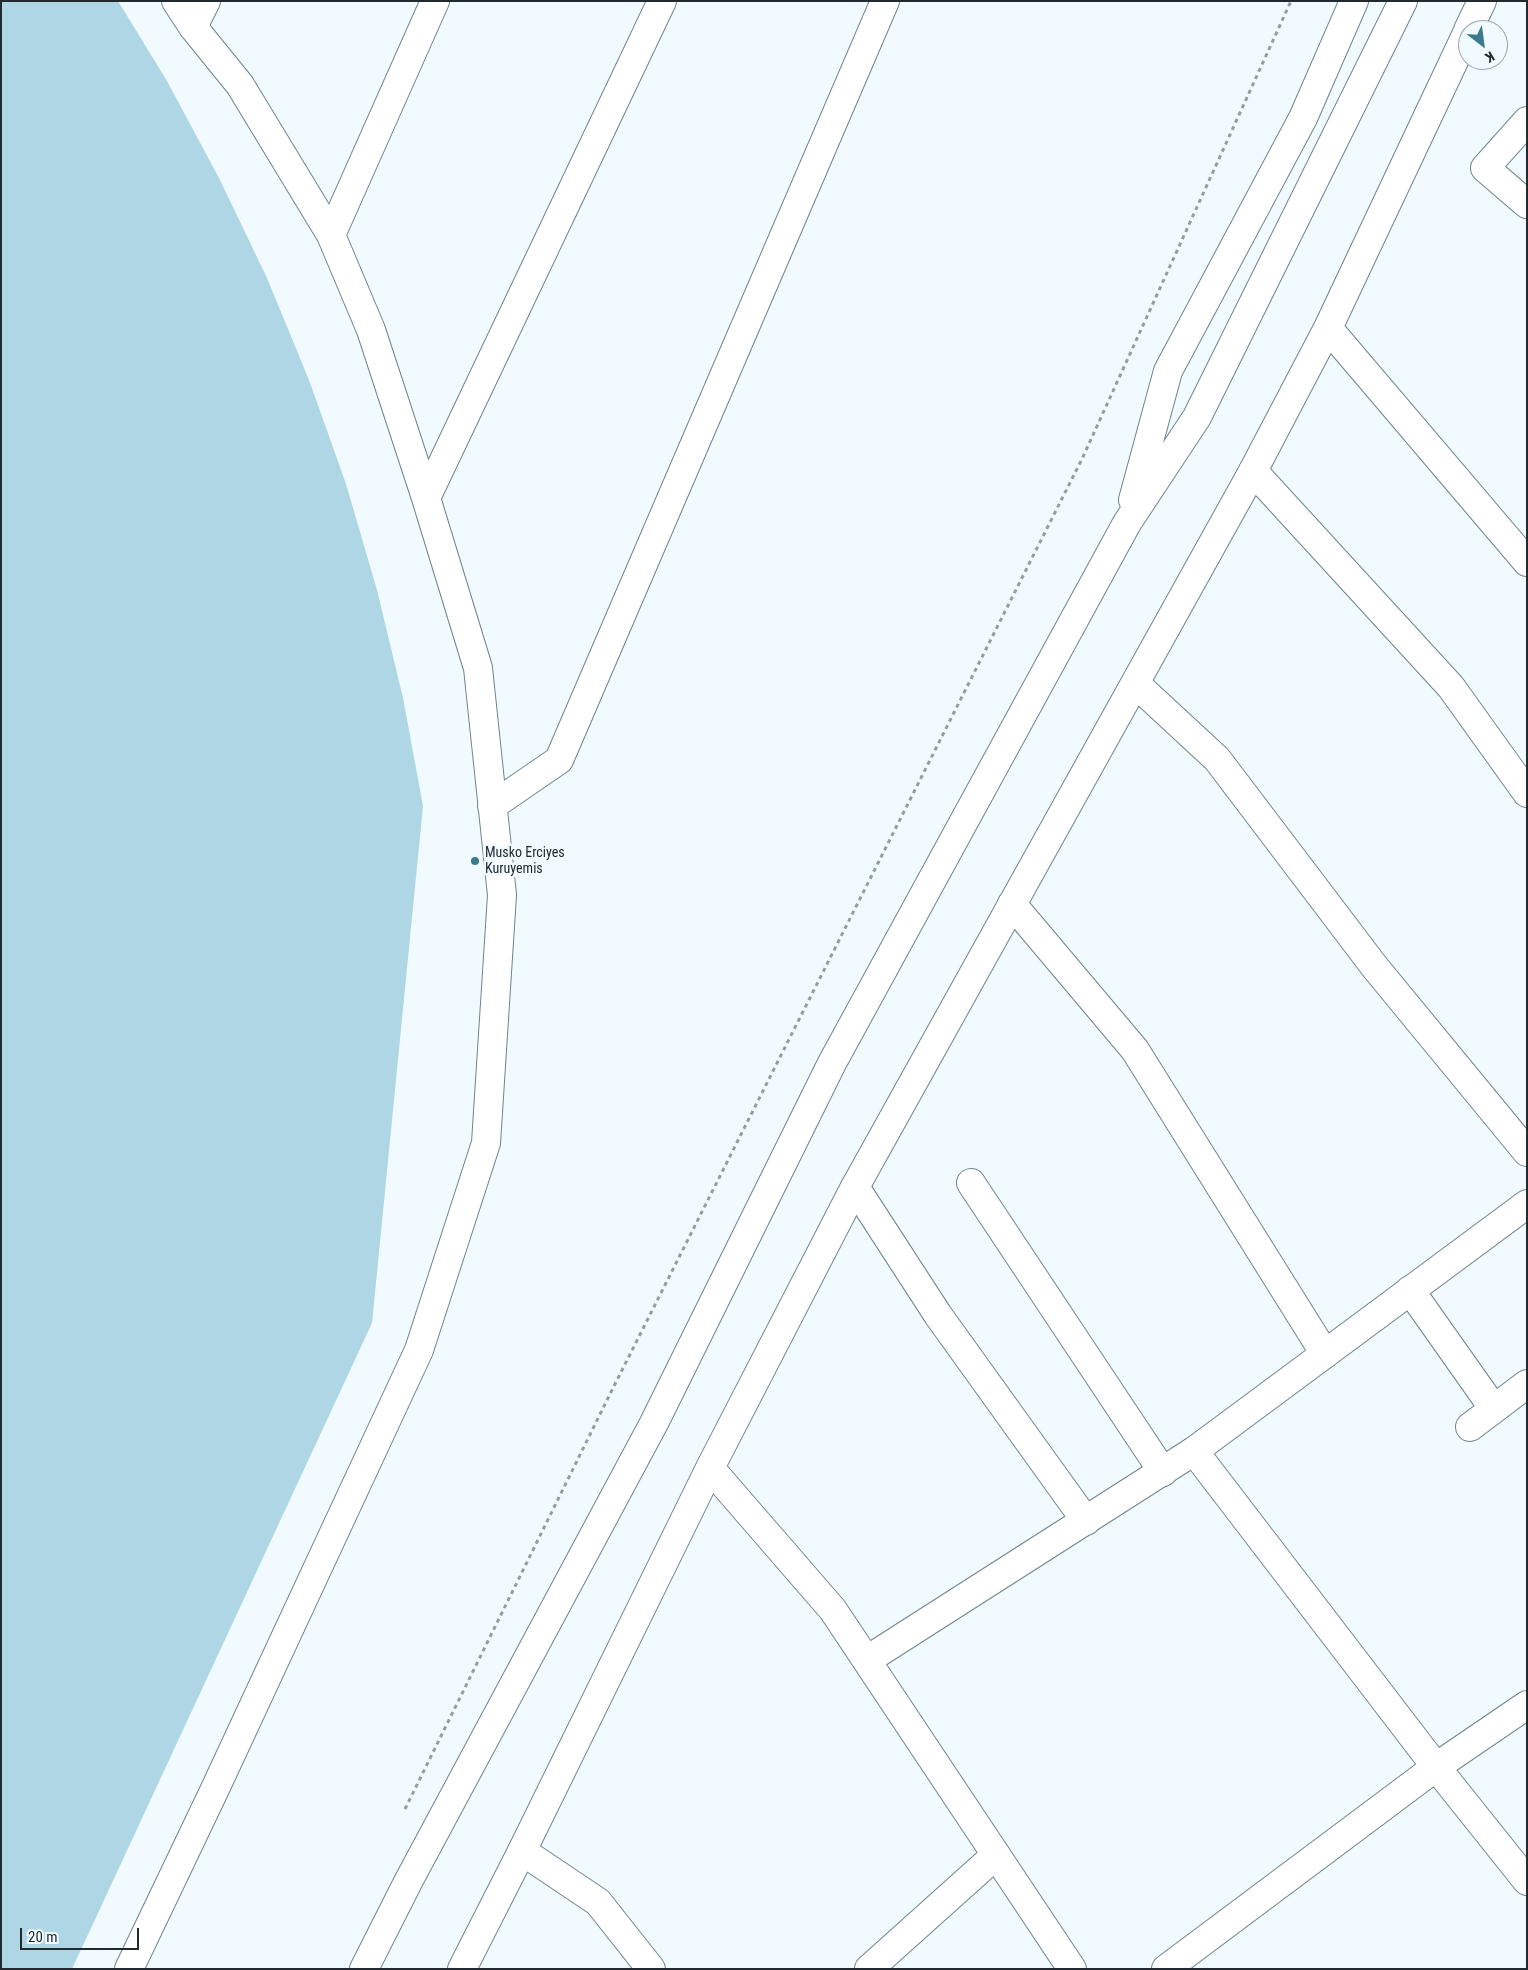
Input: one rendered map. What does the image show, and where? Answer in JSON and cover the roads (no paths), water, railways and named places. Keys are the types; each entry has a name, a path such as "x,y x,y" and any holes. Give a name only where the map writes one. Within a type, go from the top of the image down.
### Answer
{"street":[{"path":"129,1969 419,1350 486,1143 502,896 478,668 426,498 371,330 331,235 240,85 193,27 176,1"},
{"path":"193,27 206,1"},
{"path":"331,235 434,1"},
{"path":"426,498 662,1"},
{"path":"492,806 559,760 885,1"},
{"path":"1127,523 1168,370 1303,118 1354,1"},
{"path":"364,1969 408,1880 654,1423 832,1063 1127,523 1197,418 1403,1"},
{"path":"1473,20 1482,1"},
{"path":"462,1969 710,1468 856,1186 1136,684 1253,471 1328,328 1458,51"},
{"path":"1527,121 1485,168 1527,204"},
{"path":"1328,328 1527,562"},
{"path":"1253,471 1451,687 1527,793"},
{"path":"1136,684 1217,758 1374,966 1527,1152"},
{"path":"1012,904 1135,1050 1325,1354"},
{"path":"971,1184 1163,1472"},
{"path":"856,1186 938,1315 1086,1520"},
{"path":"867,1660 1194,1451 1527,1204"},
{"path":"1410,1290 1494,1409"},
{"path":"1470,1427 1527,1384"},
{"path":"1194,1451 1436,1767 1527,1881"},
{"path":"710,1468 833,1610 1072,1969"},
{"path":"1166,1969 1436,1767 1527,1704"},
{"path":"522,1851 598,1902 651,1969"},
{"path":"869,1969 996,1855"}],"place":[{"name":"Musko Erciyes Kuruyemis","path":"475,861"}]}
